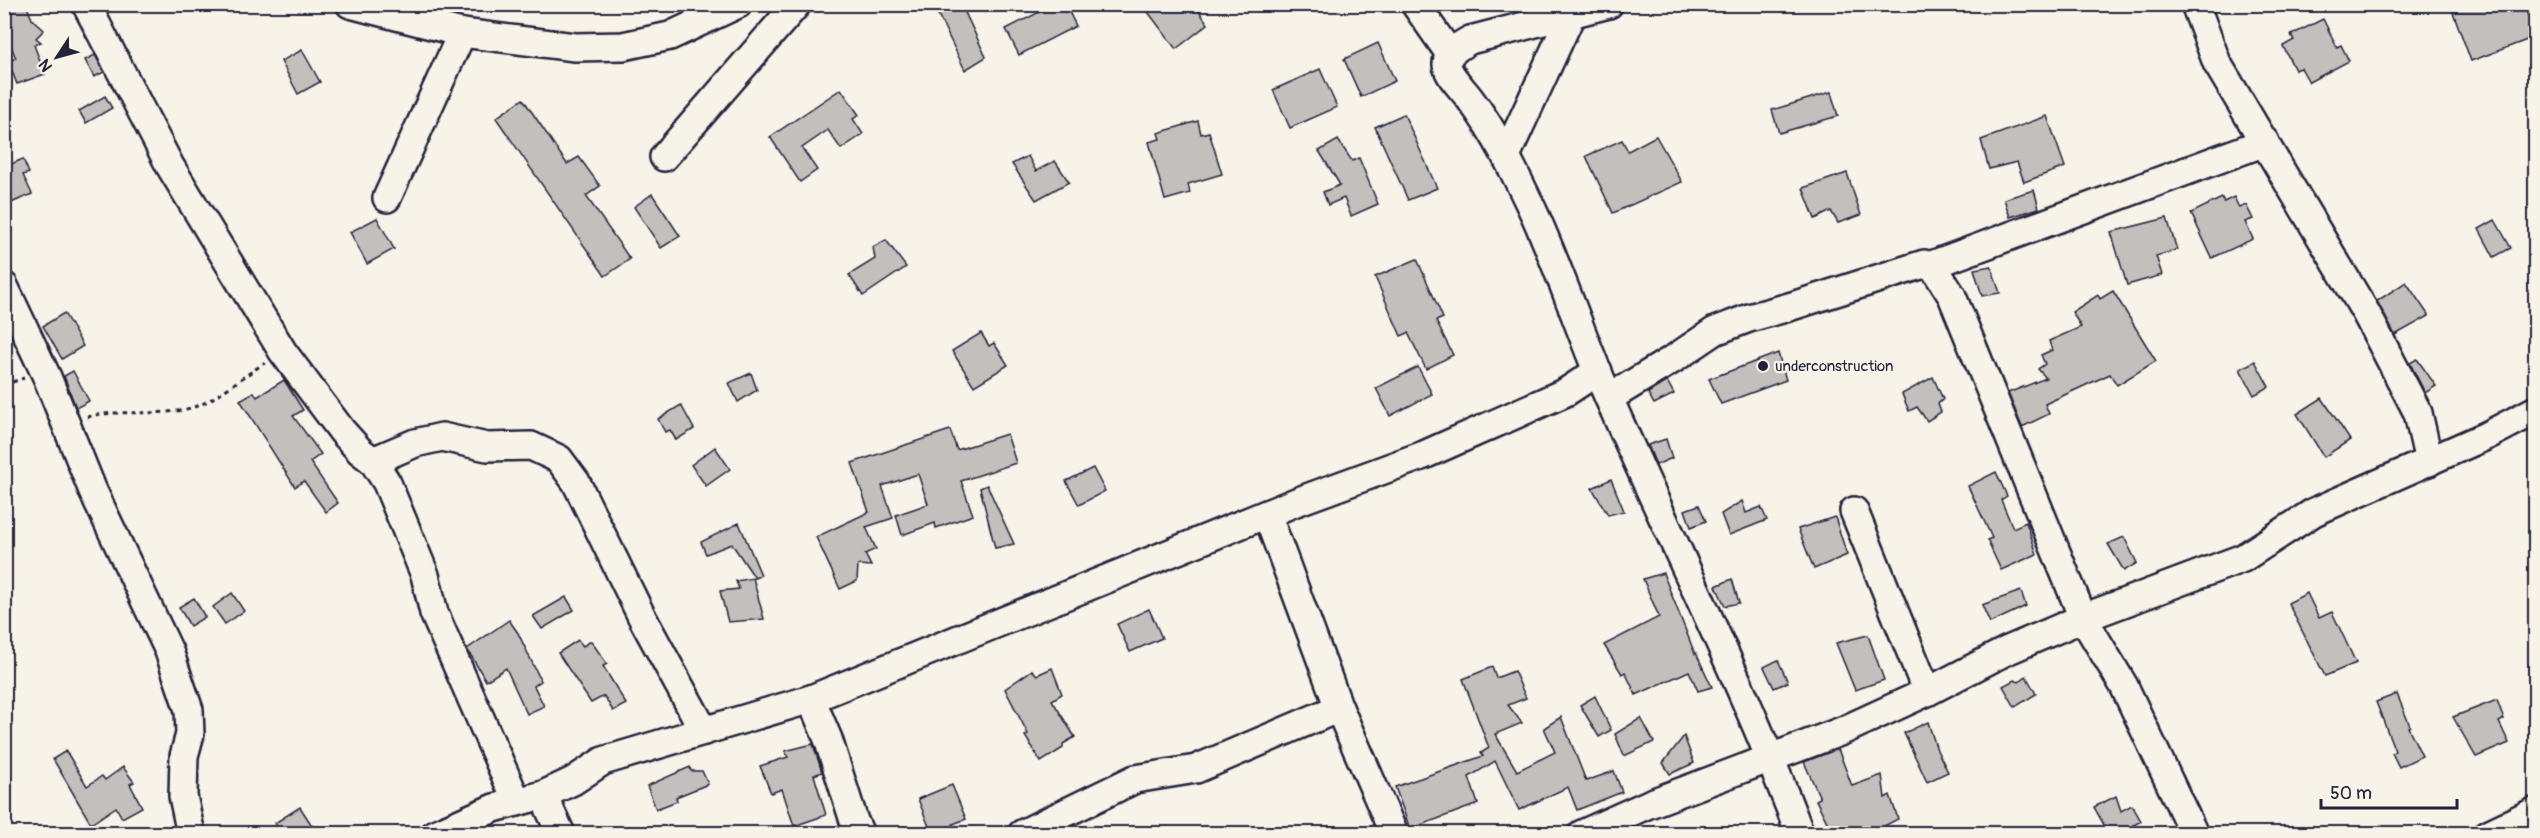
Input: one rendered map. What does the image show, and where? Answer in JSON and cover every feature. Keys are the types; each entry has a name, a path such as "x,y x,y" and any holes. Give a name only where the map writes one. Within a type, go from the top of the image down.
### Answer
{"street":[{"path":"86,4 170,166 283,352 342,431 373,461 387,483 425,575 434,613 517,802"},
{"path":"350,4 462,33 575,47 623,46 670,36 738,4"},
{"path":"664,157 797,4"},
{"path":"1415,4 1450,54"},
{"path":"1609,4 1470,40 1450,54 1447,64 1451,74 1472,101 1506,156 1564,281 1598,371 1771,756 1800,834"},
{"path":"2195,4 2217,63 2366,313 2418,413 2428,462"},
{"path":"1506,156 1572,13"},
{"path":"387,198 462,33"},
{"path":"1929,266 2265,142"},
{"path":"1610,398 1715,331 1749,318 1789,308 1924,264 1935,269 1952,296 2083,618 2124,686 2194,834"},
{"path":"4,286 93,491 169,651 189,710 190,734 184,756 183,796 191,834"},
{"path":"435,834 494,808 543,795 573,781 603,762 811,699 1267,514 1424,455 1566,392 1598,371"},
{"path":"1582,834 1649,804 1842,731 1927,692 2007,651 2083,618 2242,558 2314,512 2486,436 2535,410"},
{"path":"373,461 415,443 442,437 487,447 531,446 559,459 576,482 643,619 704,731"},
{"path":"1854,511 1927,692"},
{"path":"1267,514 1339,708 1394,834"},
{"path":"811,699 828,739 860,834"},
{"path":"1022,834 1135,778 1196,769 1339,708"},
{"path":"543,795 561,834"},
{"path":"2488,834 2535,811"}],"path":[{"path":"65,422 104,412 148,414 177,411 202,404 283,352"}],"building":[{"path":"4,4 26,4 32,19 44,30 36,38 41,42 34,45 45,74 17,84 8,61 16,58 4,30"},
{"path":"933,4 961,4 986,57 965,70"},
{"path":"1055,4 1065,4 1076,26 1019,55 1006,29"},
{"path":"1142,4 1194,4 1208,24 1176,49"},
{"path":"2450,4 2524,4 2535,37 2471,61"},
{"path":"2323,19 2337,47 2341,45 2349,61 2309,82 2301,68 2295,70 2283,46 2294,40 2291,35"},
{"path":"1378,43 1395,81 1361,97 1344,59"},
{"path":"302,50 320,82 298,94 281,61"},
{"path":"95,55 104,72 94,77 85,60"},
{"path":"1320,69 1337,107 1290,128 1273,90"},
{"path":"841,89 859,115 853,119 863,134 841,149 828,130 802,148 817,170 800,182 770,137"},
{"path":"1831,92 1838,116 1779,133 1772,110"},
{"path":"105,96 112,108 86,123 79,111"},
{"path":"523,99 567,164 579,157 600,186 586,196 630,259 605,276 496,118"},
{"path":"1404,114 1437,188 1408,200 1375,127"},
{"path":"2047,116 2065,167 2024,182 2017,162 1989,169 1981,140"},
{"path":"1198,121 1201,134 1209,132 1222,174 1188,184 1190,193 1165,200 1149,142 1160,139 1158,133"},
{"path":"1656,136 1682,182 1613,213 1586,156 1622,140 1628,151"},
{"path":"1338,140 1352,161 1359,158 1378,204 1351,216 1344,198 1328,205 1323,192 1340,185 1319,151"},
{"path":"1028,156 1036,171 1055,161 1069,182 1036,200 1012,164"},
{"path":"23,159 29,173 23,175 32,194 4,206 4,167"},
{"path":"1847,173 1861,215 1838,223 1831,211 1815,219 1803,188"},
{"path":"2034,190 2039,208 2010,217 2004,199"},
{"path":"652,194 680,236 661,248 634,207"},
{"path":"2234,197 2239,208 2246,205 2253,219 2245,222 2253,239 2212,258 2191,213 2222,198 2224,202"},
{"path":"377,218 394,249 367,264 350,232"},
{"path":"2167,218 2177,250 2156,256 2162,275 2127,285 2111,232"},
{"path":"2495,220 2511,248 2494,257 2479,229"},
{"path":"886,240 906,267 863,296 849,275 875,259 873,247"},
{"path":"1417,259 1443,318 1436,321 1453,355 1426,369 1408,333 1401,336 1375,277"},
{"path":"1991,266 2000,293 1982,296 1974,269"},
{"path":"2406,282 2429,316 2395,335 2377,301"},
{"path":"2113,291 2156,361 2117,385 2110,374 2045,404 2049,414 2022,427 2008,393 2046,378 2038,369 2045,364 2041,355 2052,350 2049,341 2081,327 2072,312 2098,295 2100,299"},
{"path":"64,313 83,346 62,359 43,326"},
{"path":"981,333 989,346 994,343 1008,365 974,386 952,351"},
{"name":"underconstruction","path":"1778,353 1786,380 1721,404 1709,379"},
{"path":"2417,359 2436,386 2425,393 2410,363"},
{"path":"2255,361 2269,387 2254,395 2240,369"},
{"path":"1418,367 1432,394 1390,416 1376,388"},
{"path":"73,371 89,401 76,408 64,376"},
{"path":"751,373 757,390 738,402 729,383"},
{"path":"1933,377 1943,399 1938,404 1941,412 1927,421 1917,407 1909,411 1902,394"},
{"path":"284,380 303,410 293,416 321,454 310,462 338,503 326,512 304,481 295,487 240,400 254,392 257,397"},
{"path":"1667,381 1674,394 1654,404 1648,393"},
{"path":"2322,398 2350,440 2324,457 2297,414"},
{"path":"681,405 694,429 676,440 670,430 665,432 658,419"},
{"path":"950,430 957,450 1007,434 1016,463 961,481 973,515 936,528 935,523 902,535 896,515 928,504 918,474 882,486 893,518 866,527 876,549 865,554 871,566 858,565 857,581 840,589 816,537 869,512 852,463"},
{"path":"1666,439 1672,458 1656,465 1648,445"},
{"path":"715,447 730,469 706,486 691,465"},
{"path":"1093,468 1105,491 1079,505 1066,481"},
{"path":"1996,472 2007,496 2001,500 2013,528 2026,522 2037,554 2001,570 1987,540 1992,538 1968,486"},
{"path":"1611,479 1624,511 1608,515 1592,488"},
{"path":"987,485 1014,544 995,548 980,488"},
{"path":"1742,501 1746,513 1761,507 1767,520 1729,535 1721,514"},
{"path":"1699,505 1706,521 1691,527 1685,510"},
{"path":"1835,517 1847,555 1814,569 1798,529"},
{"path":"739,523 761,575 755,578 732,544 706,554 701,542"},
{"path":"2124,537 2137,563 2124,571 2108,544"},
{"path":"1663,573 1695,654 1712,687 1698,691 1689,671 1636,695 1625,672 1622,674 1604,645 1659,617 1643,579"},
{"path":"753,578 764,619 728,622 720,591 739,589 736,581"},
{"path":"1732,579 1739,603 1725,606 1716,586"},
{"path":"2021,591 2026,606 1990,623 1982,605"},
{"path":"232,593 244,611 225,624 213,607"},
{"path":"2307,593 2319,618 2332,612 2356,663 2325,676 2288,603"},
{"path":"566,597 574,610 542,629 533,616"},
{"path":"194,598 205,617 190,626 179,607"},
{"path":"1149,609 1162,638 1130,652 1117,624"},
{"path":"509,620 518,633 541,681 534,686 544,706 527,714 506,668 486,681 467,649"},
{"path":"1868,635 1884,680 1855,690 1836,643"},
{"path":"578,640 583,646 591,641 607,664 603,666 626,704 613,711 604,696 591,703 558,653"},
{"path":"1778,660 1788,682 1774,688 1764,667"},
{"path":"1492,667 1496,678 1514,671 1526,698 1508,705 1522,723 1495,734 1517,771 1555,752 1544,728 1561,717 1586,781 1614,771 1622,792 1577,810 1568,787 1519,810 1495,761 1469,777 1478,804 1410,829 1395,787 1483,756 1481,753 1489,748 1463,679"},
{"path":"1052,668 1062,694 1052,700 1075,737 1041,762 1025,736 1028,734 1005,689 1032,670 1037,675"},
{"path":"2026,676 2036,694 2015,707 2003,686 2014,680 2019,682"},
{"path":"2397,694 2410,726 2408,727 2422,756 2399,767 2392,753 2395,751 2376,702"},
{"path":"1595,696 1611,730 1599,737 1580,705"},
{"path":"2497,700 2504,719 2499,722 2509,743 2476,757 2453,717"},
{"path":"1641,718 1654,742 1624,756 1615,734"},
{"path":"1928,722 1937,750 1948,772 1927,782 1904,733"},
{"path":"1684,736 1694,763 1670,774 1663,763"},
{"path":"813,744 822,772 814,775 826,815 794,826 782,789 771,793 760,766 788,757 785,751"},
{"path":"1838,749 1852,786 1882,775 1885,798 1890,795 1898,819 1869,834 1833,834 1816,800 1820,798 1804,762"},
{"path":"66,751 87,786 102,776 105,780 123,767 134,782 130,784 142,807 122,818 116,807 91,824 53,759"},
{"path":"690,767 691,771 702,771 708,784 676,797 677,801 656,809 647,786"},
{"path":"952,785 966,819 953,824 957,834 932,834 918,799"},
{"path":"2116,796 2121,811 2132,805 2141,821 2134,825 2141,834 2109,834 2094,807"},
{"path":"300,807 313,827 303,834 281,834 275,823"}],"place":[{"name":"underconstruction","path":"1763,366"}]}
